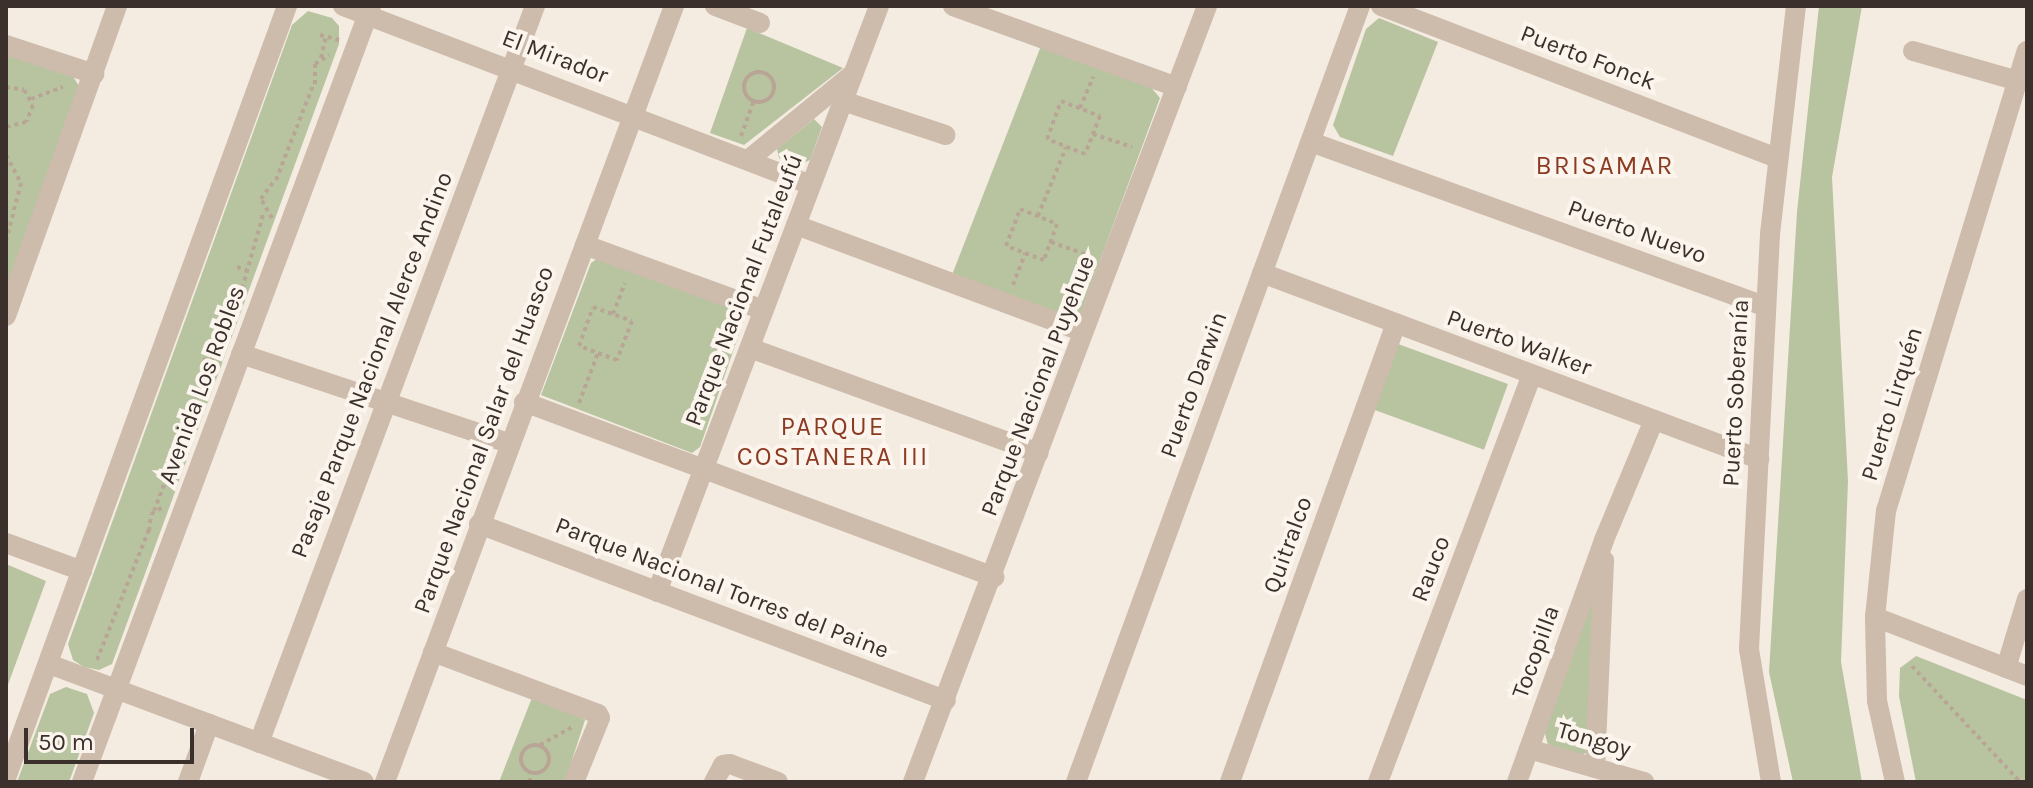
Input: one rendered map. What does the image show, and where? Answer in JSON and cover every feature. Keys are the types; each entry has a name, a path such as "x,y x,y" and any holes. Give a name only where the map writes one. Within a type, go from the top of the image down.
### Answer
{"street":[{"path":"6,316 117,6"},
{"name":"Avenida Los Robles","path":"6,778 287,6"},
{"name":"El Mirador","path":"343,6 369,10 811,185"},
{"name":"Pasaje Parque Nacional Alerce Andino","path":"259,743 383,403 535,6"},
{"name":"Parque Nacional Salar del Huasco","path":"385,782 508,443 674,6"},
{"path":"715,6 760,23"},
{"name":"Parque Nacional Futaleufú","path":"657,592 879,6"},
{"path":"953,6 1177,87"},
{"name":"Parque Nacional Puyehue","path":"913,782 994,577 1207,6"},
{"name":"Puerto Darwin","path":"1076,782 1360,6"},
{"name":"Puerto Fonck","path":"1381,6 1777,158"},
{"name":"Puerto Soberanía","path":"1771,782 1749,664 1766,307 1791,8"},
{"name":"Avenida Los Robles","path":"82,782 369,10"},
{"path":"6,45 94,74"},
{"path":"1913,51 2024,65"},
{"name":"Puerto Lirquén","path":"1895,782 1877,701 1875,617 1886,511 2024,65"},
{"path":"741,157 853,74"},
{"path":"843,101 945,135"},
{"name":"Puerto Nuevo","path":"1311,142 1766,307"},
{"path":"796,225 1083,332"},
{"path":"585,245 764,310"},
{"name":"Puerto Walker","path":"1262,273 1759,459"},
{"name":"Quitralco","path":"1230,782 1395,325"},
{"path":"750,348 1038,453"},
{"path":"241,354 508,443"},
{"name":"Rauco","path":"1378,782 1532,375"},
{"path":"524,402 705,466 994,577"},
{"name":"Tocopilla","path":"1517,782 1604,540 1654,420"},
{"name":"Parque Nacional Torres del Paine","path":"479,524 946,700"},
{"name":"Tocopilla","path":"1595,768 1604,540"},
{"path":"6,543 82,571"},
{"path":"2006,668 2027,599"},
{"path":"1875,617 2027,676"},
{"path":"433,652 598,714 598,724 574,782"},
{"path":"49,664 364,782"},
{"path":"188,782 209,724"},
{"name":"Tongoy","path":"1529,749 1644,782"},
{"path":"714,782 723,765 730,764 778,782"}],"path":[{"path":"321,58 327,36"},
{"path":"1080,108 1100,61"},
{"path":"741,157 754,101 744,83 756,72 767,73 774,82 773,93 754,101"},
{"path":"276,180 314,83"},
{"path":"6,87 24,90 33,105 26,122 7,127 6,138"},
{"path":"1061,101 1100,116 1093,134 1085,154 1047,139 1061,101"},
{"path":"1093,134 1153,155"},
{"path":"1038,216 1066,147"},
{"path":"6,155 21,183 6,241"},
{"path":"1020,209 1057,224 1051,242 1044,260 1006,246 1020,209"},
{"path":"240,297 264,211"},
{"path":"1051,242 1112,263"},
{"path":"1007,304 1025,253"},
{"path":"613,314 633,262"},
{"path":"237,267 253,272"},
{"path":"593,307 632,321 617,360 598,353 579,346 593,307"},
{"path":"190,413 227,322"},
{"path":"572,420 598,353"},
{"path":"154,511 180,443"},
{"path":"89,680 149,529"},
{"path":"1912,666 2020,782"},
{"path":"540,745 548,752 549,763 539,773 530,772 521,764 522,753 561,730 598,724"},
{"path":"530,772 530,782"}],"green space":[{"path":"1819,6 1862,6 1832,177 1848,481 1841,662 1862,782 1793,782 1769,672 1797,212"},
{"path":"308,11 332,18 339,26 339,44 112,664 99,670 84,667 73,660 68,644 292,25"},
{"path":"1379,18 1438,42 1393,156 1340,137 1333,125 1366,29"},
{"path":"747,28 843,68 744,145 710,133"},
{"path":"1041,46 1150,86 1160,98 1081,312 1071,318 952,275"},
{"path":"6,50 72,75 79,86 6,296"},
{"path":"814,119 822,127 810,160 797,166 779,158 777,149"},
{"path":"598,258 746,314 700,447 692,453 541,395 591,263"},
{"path":"1398,344 1508,384 1484,450 1374,410"},
{"path":"6,564 46,581 6,690"},
{"path":"1597,583 1586,753 1581,755 1548,745 1544,730"},
{"path":"1916,656 2027,700 2027,782 1916,782 1899,696 1900,668"},
{"path":"66,687 87,694 94,713 69,782 17,782 50,694"},
{"path":"533,695 585,720 565,782 499,782"}],"district":[{"name":"BRISAMAR","path":"1605,166"},
{"name":"PARQUE COSTANERA III","path":"833,442"}]}
